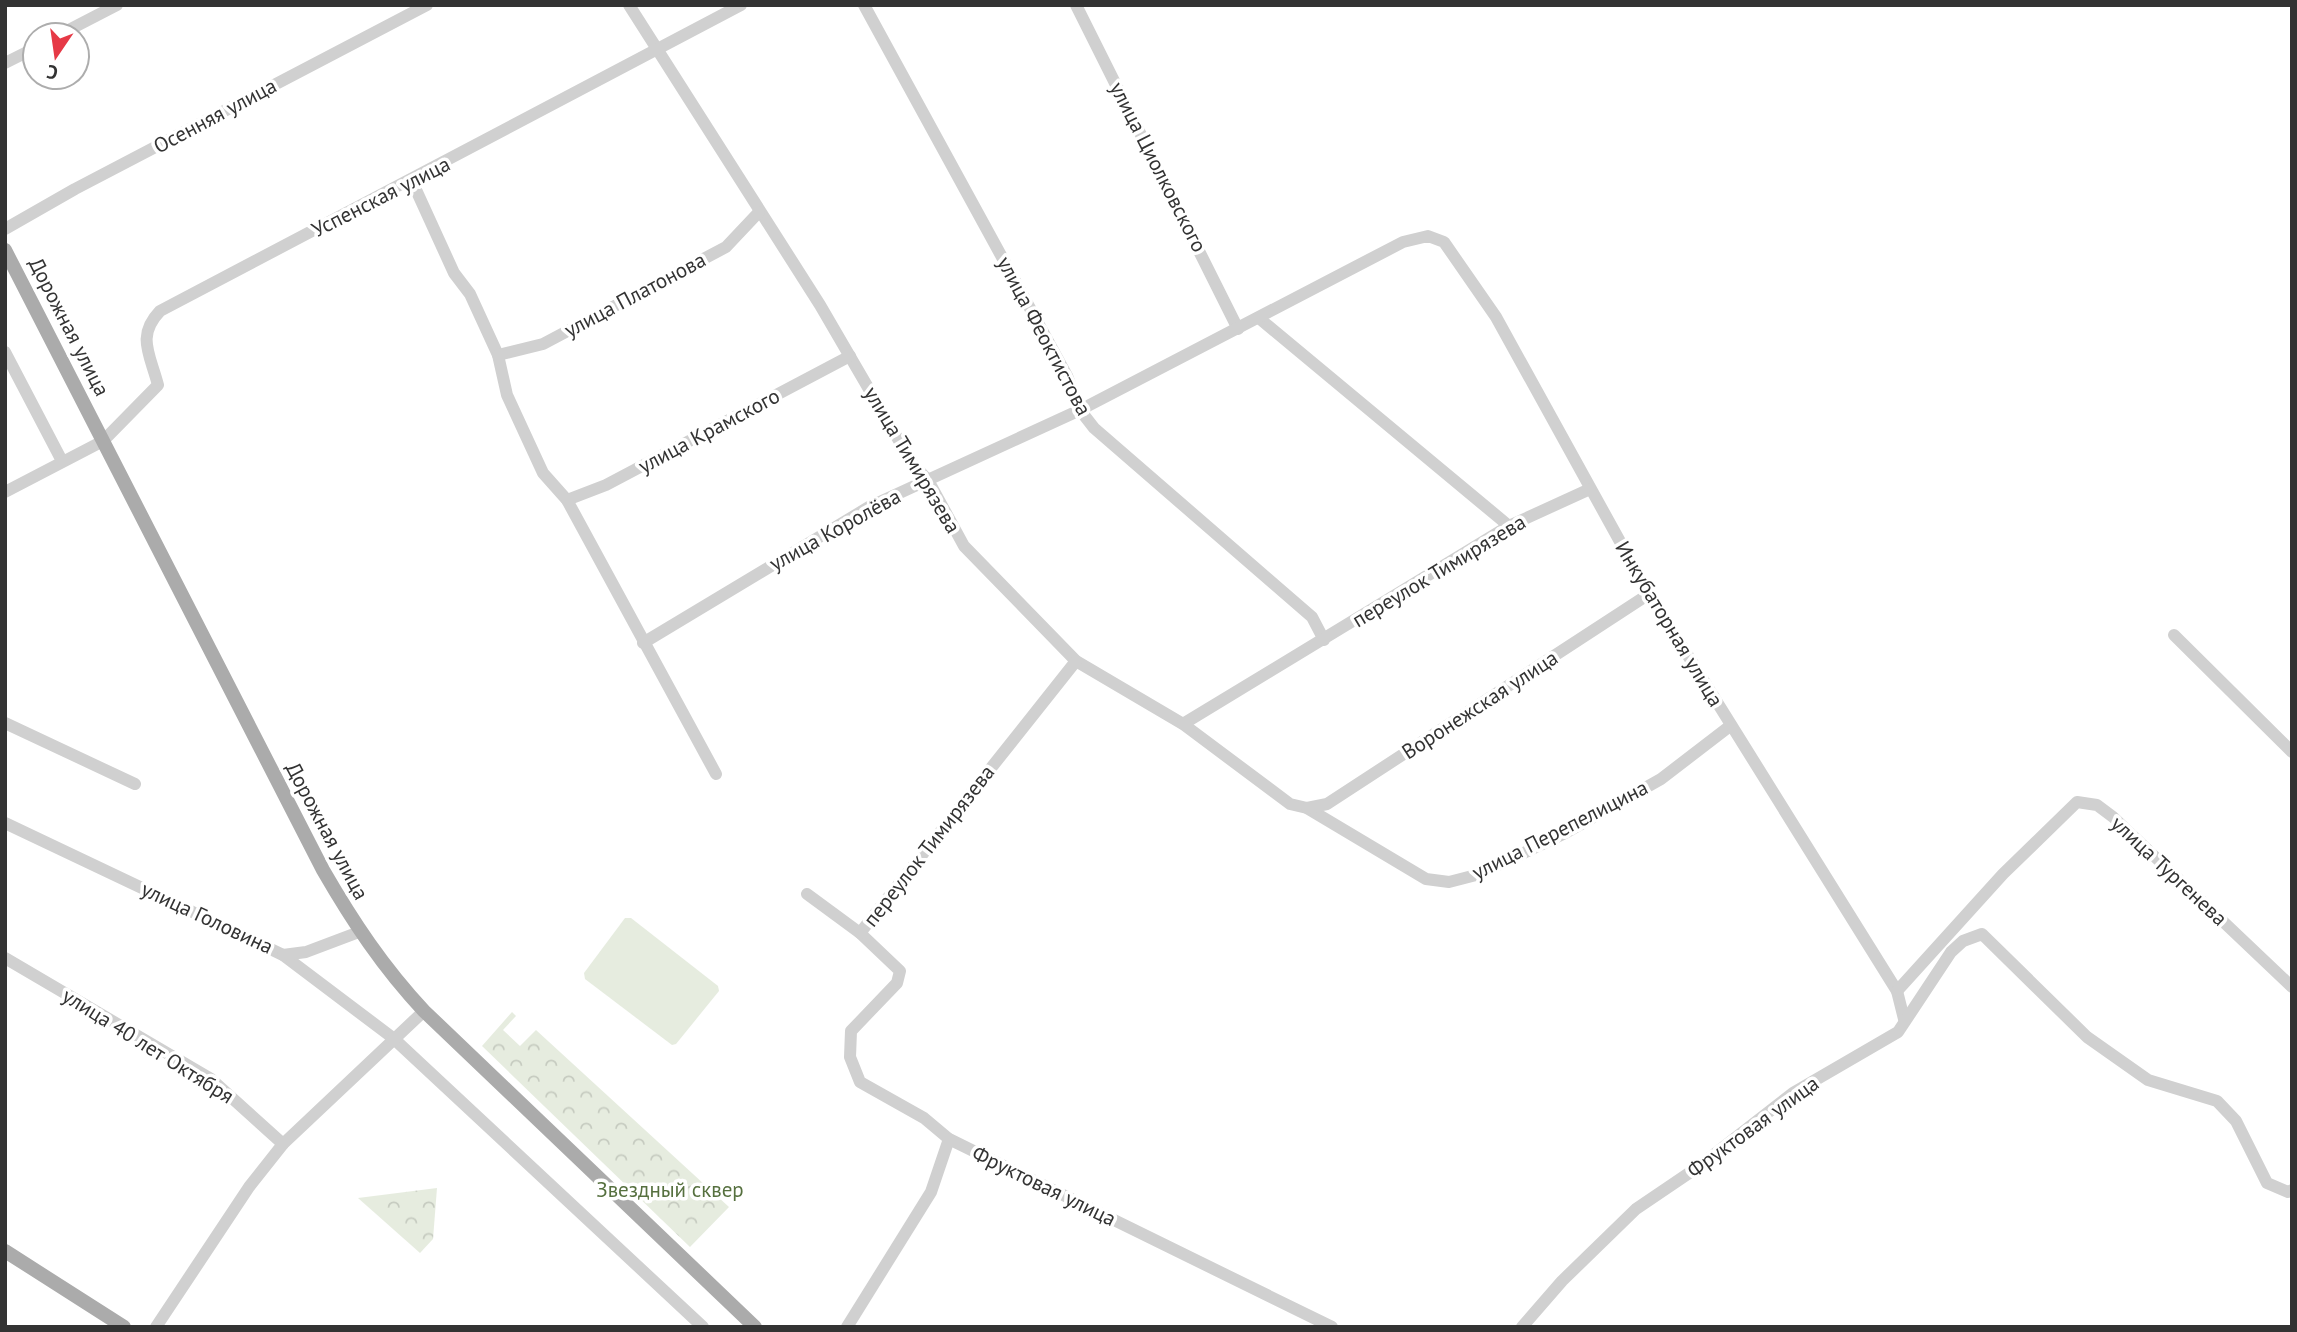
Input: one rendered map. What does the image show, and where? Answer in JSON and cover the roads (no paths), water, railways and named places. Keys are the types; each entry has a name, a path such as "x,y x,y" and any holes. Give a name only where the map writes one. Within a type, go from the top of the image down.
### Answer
{"main road":[{"name":"Дорожная улица","path":"5,250 323,870 359,932 390,974 424,1011 755,1327"},
{"path":"5,1251 124,1327"}],"street":[{"path":"86,21 117,5"},
{"name":"Осенняя улица","path":"5,229 75,189 427,5"},
{"name":"улица Тимирязева","path":"629,5 850,356 912,463 928,480 964,546 1076,661 1183,724 1290,804 1307,808"},
{"name":"Успенская улица","path":"103,441 158,384 146,341 147,324 160,310 412,181 741,5"},
{"name":"улица Феоктистова","path":"863,5 1067,376 1080,410 1094,428 1312,617 1324,640"},
{"name":"улица Циолковского","path":"1076,5 1238,329"},
{"path":"5,63 21,55"},
{"path":"412,181 454,273 470,294 498,355 507,395 543,473 567,500 716,774"},
{"name":"улица Платонова","path":"498,355 543,344 726,247 759,212"},
{"name":"улица Королёва","path":"643,643 869,507 1080,410 1260,319 1403,242 1428,236"},
{"name":"Инкубаторная улица","path":"1428,236 1444,242 1496,317 1649,594 1897,991 1904,1019"},
{"path":"1260,319 1508,526"},
{"path":"5,352 62,460"},
{"name":"улица Крамского","path":"567,500 606,485 850,356"},
{"path":"5,492 103,441"},
{"name":"переулок Тимирязева","path":"1183,724 1508,526 1590,489"},
{"name":"Воронежская улица","path":"1307,808 1327,804 1649,594"},
{"path":"2174,635 2292,752"},
{"name":"переулок Тимирязева","path":"949,1139 925,1118 860,1082 850,1057 851,1031 897,983 900,971 860,933 1076,661"},
{"path":"5,723 135,784"},
{"name":"улица Перепелицина","path":"1307,808 1426,879 1448,882 1480,874 1567,832 1661,779 1730,726"},
{"name":"улица Тургенева","path":"1897,991 2003,874 2077,802 2097,806 2113,817 2292,987"},
{"name":"улица Головина","path":"5,823 283,955 393,1038 703,1327"},
{"path":"807,894 860,933"},
{"path":"283,955 306,952 359,932"},
{"name":"Фруктовая улица","path":"1522,1327 1562,1281 1636,1209 1698,1167 1793,1093 1898,1032 1904,1019 1951,952 1963,941 1982,934 2087,1037 2148,1080 2217,1101 2236,1121 2267,1183 2288,1192 2292,1190"},
{"name":"улица 40 лет Октября","path":"5,958 211,1080 283,1144"},
{"path":"156,1327 249,1187 283,1144 424,1011"},
{"name":"Фруктовая улица","path":"847,1327 931,1192 949,1139 1332,1327"}],"park label":[{"name":"Звездный сквер","path":"670,1190"}]}
